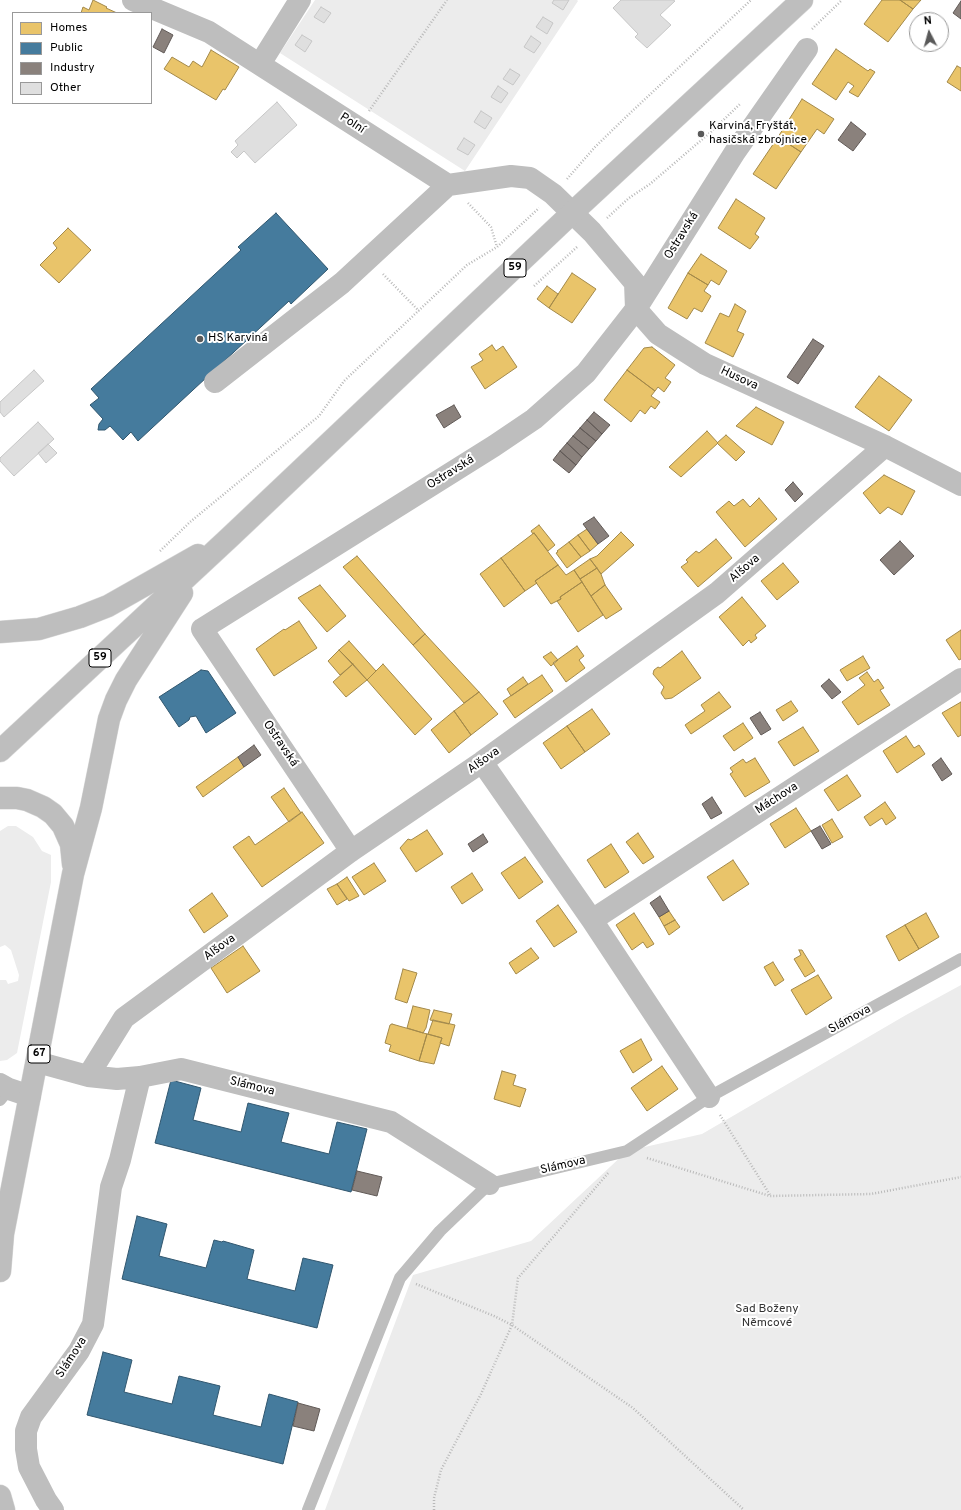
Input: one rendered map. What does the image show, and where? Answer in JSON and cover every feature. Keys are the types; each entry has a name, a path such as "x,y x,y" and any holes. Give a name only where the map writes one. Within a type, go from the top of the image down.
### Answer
{"street":[{"name":"Polní","path":"133,0 209,32 448,185"},
{"path":"260,64 300,0"},
{"name":"59","path":"0,751 230,537 572,213 802,0"},
{"name":"Ostravská","path":"352,852 202,629 534,419 586,373 636,308 808,40"},
{"path":"216,382 342,283 448,185 511,176 530,178 544,199 572,213 592,232 635,283 636,308"},
{"name":"Husova","path":"636,308 658,334 705,364 885,446 961,485"},
{"name":"Alšova","path":"88,1076 124,1018 352,852 482,762 717,593 885,446"},
{"path":"0,632 39,629 80,618 108,606 230,537"},
{"path":"73,874 91,808 99,763 112,709 126,680 200,565"},
{"name":"Máchova","path":"592,920 961,679"},
{"path":"482,762 592,920 709,1097"},
{"path":"0,798 17,798 27,800 54,814 64,826 71,844 73,874"},
{"name":"67","path":"2,1237 38,1062 73,874"},
{"name":"Slámova","path":"38,1062 88,1076 117,1079 140,1077 181,1069 391,1122 489,1184"},
{"name":"Slámova","path":"53,1510 46,1500 30,1467 26,1449 26,1431 31,1416 79,1351 93,1324 111,1186 120,1160 140,1077"},
{"path":"3,1091 30,1096"},
{"path":"0,1271 2,1237"},
{"path":"0,1496 4,1510"}],"lane":[{"name":"Slámova","path":"489,1184 627,1151 709,1097 961,959"},
{"path":"308,1510 400,1278 440,1231 489,1184"}],"path":[{"path":"357,128 447,0"},
{"path":"155,556 190,522 319,416 344,381 467,265 497,247 535,213 544,199 595,147 751,0"},
{"path":"808,40 842,0"},
{"path":"534,286 629,198 650,184 712,131 742,102"},
{"path":"448,185 491,227 497,247"},
{"path":"535,213 544,199"},
{"path":"369,258 419,311"},
{"path":"709,1097 770,1196"},
{"path":"434,1510 434,1498 441,1470 454,1442 481,1394 512,1326 518,1278 627,1151 770,1196 871,1194 961,1177"},
{"path":"400,1278 512,1326 633,1408 744,1510"}],"green space":[{"path":"315,0 578,1 465,171 280,53"},
{"path":"8,826 16,826 33,837 42,851 51,855 51,882 17,1053 7,1060 0,1061 0,980 6,980 8,984 18,981 19,975 11,950 5,945 0,947 0,831"},
{"name":"Sad Boženy Němcové","path":"961,985 961,1510 325,1510 413,1275 531,1241 627,1151 702,1134 906,1015"}],"building: Homes":[{"path":"93,0 115,12 81,12 83,7 89,10"},
{"path":"882,0 900,0 913,9 909,12 909,14 888,42 864,24"},
{"path":"900,0 921,0 913,9"},
{"path":"836,49 868,71 870,69 875,72 858,97 849,92 854,86 848,82 836,100 812,84"},
{"path":"211,50 239,67 225,90 223,89 216,100 164,69 172,57 189,67 193,61 202,67"},
{"path":"957,66 961,68 961,91 947,82"},
{"path":"802,99 834,119 824,134 817,129 801,152 778,137"},
{"path":"778,137 801,152 776,189 753,174"},
{"path":"736,199 765,218 755,234 759,237 750,249 718,228"},
{"path":"68,228 91,250 59,283 40,265 57,248 53,243"},
{"path":"701,254 727,271 719,285 711,280 708,285 688,273"},
{"path":"572,273 596,289 572,323 549,308"},
{"path":"688,273 708,285 704,291 711,296 702,312 694,308 687,319 668,308"},
{"path":"547,286 558,294 549,308 537,299"},
{"path":"735,304 746,311 737,331 744,334 733,357 705,343 720,313 729,317"},
{"path":"492,345 496,351 503,346 517,367 485,389 471,367 483,360 479,354"},
{"path":"652,347 675,365 665,378 671,382 664,392 658,387 655,391 627,370 644,348"},
{"path":"627,370 655,391 651,396 660,402 655,409 651,406 645,414 640,410 631,422 604,400"},
{"path":"879,376 912,400 889,431 855,407"},
{"path":"756,407 784,422 772,445 736,426"},
{"path":"707,431 718,443 681,477 669,467"},
{"path":"726,435 745,452 736,461 717,443"},
{"path":"884,475 915,491 902,515 888,507 880,514 863,493"},
{"path":"759,498 777,519 745,547 716,512 729,501 734,506 743,499 750,507"},
{"path":"539,525 555,545 548,551 531,531"},
{"path":"587,529 598,544 590,551 578,535"},
{"path":"621,532 634,545 601,574 590,559 597,556"},
{"path":"534,533 558,565 535,581 537,583 525,591 501,558"},
{"path":"578,535 590,551 581,557 569,542"},
{"path":"716,539 732,558 698,587 681,567 688,562 686,560 696,551 699,553"},
{"path":"569,542 581,557 567,568 556,553"},
{"path":"357,556 425,634 413,645 343,567"},
{"path":"501,558 525,591 504,607 480,574"},
{"path":"590,559 597,568 580,579 574,570"},
{"path":"783,563 799,582 777,600 761,581"},
{"path":"558,565 566,575 574,570 582,582 560,597 561,599 551,604 535,581"},
{"path":"597,568 605,585 591,596 580,579"},
{"path":"582,582 603,615 578,632 557,601 561,599 560,597"},
{"path":"320,585 346,616 327,632 298,598"},
{"path":"605,585 622,609 606,619 591,596"},
{"path":"742,597 766,626 755,635 757,638 751,643 749,640 743,646 719,617"},
{"path":"299,621 317,648 274,676 256,649 284,629 285,630"},
{"path":"961,630 961,659 959,660 946,640"},
{"path":"425,634 479,692 464,703 413,645"},
{"path":"349,641 376,671 367,680 339,650"},
{"path":"577,646 584,656 579,660 585,668 566,682 553,663"},
{"path":"339,650 353,664 340,675 328,661"},
{"path":"682,651 701,678 672,698 665,699 661,693 664,687 653,674 654,670 658,667 660,668"},
{"path":"551,652 558,660 551,666 543,657"},
{"path":"863,656 870,668 847,681 840,670"},
{"path":"353,664 367,680 346,697 333,682"},
{"path":"383,664 432,719 415,735 367,680"},
{"path":"867,672 874,682 878,679 884,688 880,690 890,705 858,725 842,702 865,685 859,678"},
{"path":"542,675 553,691 515,718 503,701"},
{"path":"523,677 528,684 511,696 507,689"},
{"path":"479,692 498,714 471,735 454,711"},
{"path":"719,692 731,707 691,734 685,725 705,711 701,705"},
{"path":"791,701 798,711 783,721 776,710"},
{"path":"961,702 961,735 958,737 942,713"},
{"path":"592,709 610,734 585,752 567,726"},
{"path":"454,711 471,735 449,753 431,730"},
{"path":"743,723 753,738 734,751 723,736"},
{"path":"567,726 585,752 561,769 543,743"},
{"path":"803,727 819,751 794,766 778,742"},
{"path":"906,736 914,748 919,745 925,754 897,773 883,751"},
{"path":"238,757 244,767 203,797 196,787"},
{"path":"755,758 770,782 745,797 730,774 733,772 730,768 743,759 746,763"},
{"path":"847,775 861,796 838,811 824,790"},
{"path":"284,788 301,813 289,822 271,797"},
{"path":"885,802 896,818 886,825 882,818 870,826 864,817"},
{"path":"796,808 811,831 785,848 770,824"},
{"path":"302,812 324,843 262,887 233,847 249,836 255,845"},
{"path":"832,819 843,837 832,843 822,825"},
{"path":"427,830 443,854 416,872 400,848 408,839 411,840"},
{"path":"638,833 654,857 643,864 626,842"},
{"path":"611,844 629,872 605,888 587,860"},
{"path":"525,857 543,882 519,899 501,873"},
{"path":"733,860 749,884 723,901 707,877"},
{"path":"374,863 386,881 364,895 352,877"},
{"path":"472,873 483,890 462,904 451,887"},
{"path":"347,877 359,896 349,901 337,884"},
{"path":"337,884 347,899 337,905 327,889"},
{"path":"212,893 228,916 204,933 189,910"},
{"path":"558,905 577,932 554,947 536,921"},
{"path":"669,911 675,920 664,926 659,917"},
{"path":"634,913 654,944 647,948 643,942 632,950 616,925"},
{"path":"926,913 939,937 919,949 905,925"},
{"path":"675,920 680,927 669,935 664,926"},
{"path":"905,925 919,949 899,961 886,936"},
{"path":"243,946 260,971 227,993 211,968"},
{"path":"531,948 539,958 516,974 509,963"},
{"path":"799,950 802,950 815,971 805,977 794,959 801,955"},
{"path":"773,962 784,980 775,986 764,967"},
{"path":"403,969 417,973 407,1003 395,999"},
{"path":"818,975 832,998 806,1015 791,990"},
{"path":"413,1006 430,1010 426,1028 423,1033 407,1028"},
{"path":"434,1010 452,1014 449,1024 430,1020"},
{"path":"433,1020 455,1025 449,1046 440,1043 442,1038 428,1034"},
{"path":"392,1024 427,1034 419,1061 389,1051 391,1045 385,1043 390,1025"},
{"path":"427,1034 442,1038 434,1064 419,1061"},
{"path":"641,1039 652,1060 633,1073 620,1051"},
{"path":"662,1066 678,1089 647,1111 631,1088"},
{"path":"502,1071 516,1075 513,1085 526,1089 520,1107 494,1099"}],"building: Public":[{"path":"276,213 328,269 291,304 289,301 138,441 131,432 123,440 110,426 105,430 98,430 99,424 103,419 90,405 99,398 91,389 241,250 238,247"},
{"path":"201,670 208,671 236,713 206,733 196,716 190,717 189,720 179,727 159,697"},
{"path":"171,1080 201,1088 193,1120 241,1132 248,1103 289,1113 281,1142 329,1154 337,1122 367,1129 351,1192 155,1143"},
{"path":"137,1216 167,1224 159,1256 206,1268 214,1240 223,1241 254,1250 247,1279 295,1291 303,1258 333,1265 317,1328 122,1279"},
{"path":"103,1352 132,1360 124,1392 172,1404 179,1376 220,1386 213,1415 261,1427 269,1394 298,1402 283,1464 87,1415"}],"building: Industry":[{"path":"961,1 961,19 953,13"},
{"path":"162,29 173,35 164,53 153,47"},
{"path":"851,122 866,134 853,151 838,140"},
{"path":"813,339 824,346 798,384 787,377"},
{"path":"454,405 461,417 444,428 436,415"},
{"path":"594,412 610,425 602,434 587,420"},
{"path":"587,420 602,434 596,441 580,428"},
{"path":"580,428 596,441 589,449 573,436"},
{"path":"573,436 589,449 582,457 567,443"},
{"path":"567,443 582,457 576,465 560,451"},
{"path":"560,451 576,465 569,473 553,460"},
{"path":"793,482 803,494 795,502 785,490"},
{"path":"594,517 609,536 598,544 583,524"},
{"path":"900,541 914,556 894,575 880,560"},
{"path":"829,679 841,692 832,699 821,686"},
{"path":"760,712 771,729 761,735 750,718"},
{"path":"254,745 261,755 244,767 238,757"},
{"path":"941,758 952,774 942,781 932,765"},
{"path":"712,797 722,813 711,819 702,804"},
{"path":"820,826 831,844 822,849 811,831"},
{"path":"483,834 488,842 473,852 468,844"},
{"path":"660,896 669,911 659,917 650,903"},
{"path":"357,1171 382,1177 377,1196 352,1190"},
{"path":"298,1403 320,1409 314,1431 293,1426"}],"building: Other":[{"path":"554,0 569,0 563,10 552,3"},
{"path":"621,0 675,1 660,15 671,25 647,48 635,37 638,34 613,8"},
{"path":"321,7 331,13 324,23 314,17"},
{"path":"543,17 553,23 547,34 536,27"},
{"path":"302,35 312,41 305,52 295,45"},
{"path":"531,36 541,43 534,53 524,47"},
{"path":"510,69 520,75 513,85 503,79"},
{"path":"498,86 508,93 501,103 491,97"},
{"path":"277,102 297,125 255,163 244,151 237,158 231,152 238,145 235,141"},
{"path":"481,111 492,118 485,129 474,122"},
{"path":"464,138 475,145 468,155 457,149"},
{"path":"34,370 44,381 4,417 0,412 0,402"},
{"path":"38,422 54,439 14,476 0,461 0,458"},
{"path":"48,444 57,453 46,463 38,453"}],"place":[{"name":"Karviná, Fryštát, hasičská zbrojnice","path":"701,134"},
{"name":"HS Karviná","path":"200,339"}]}
